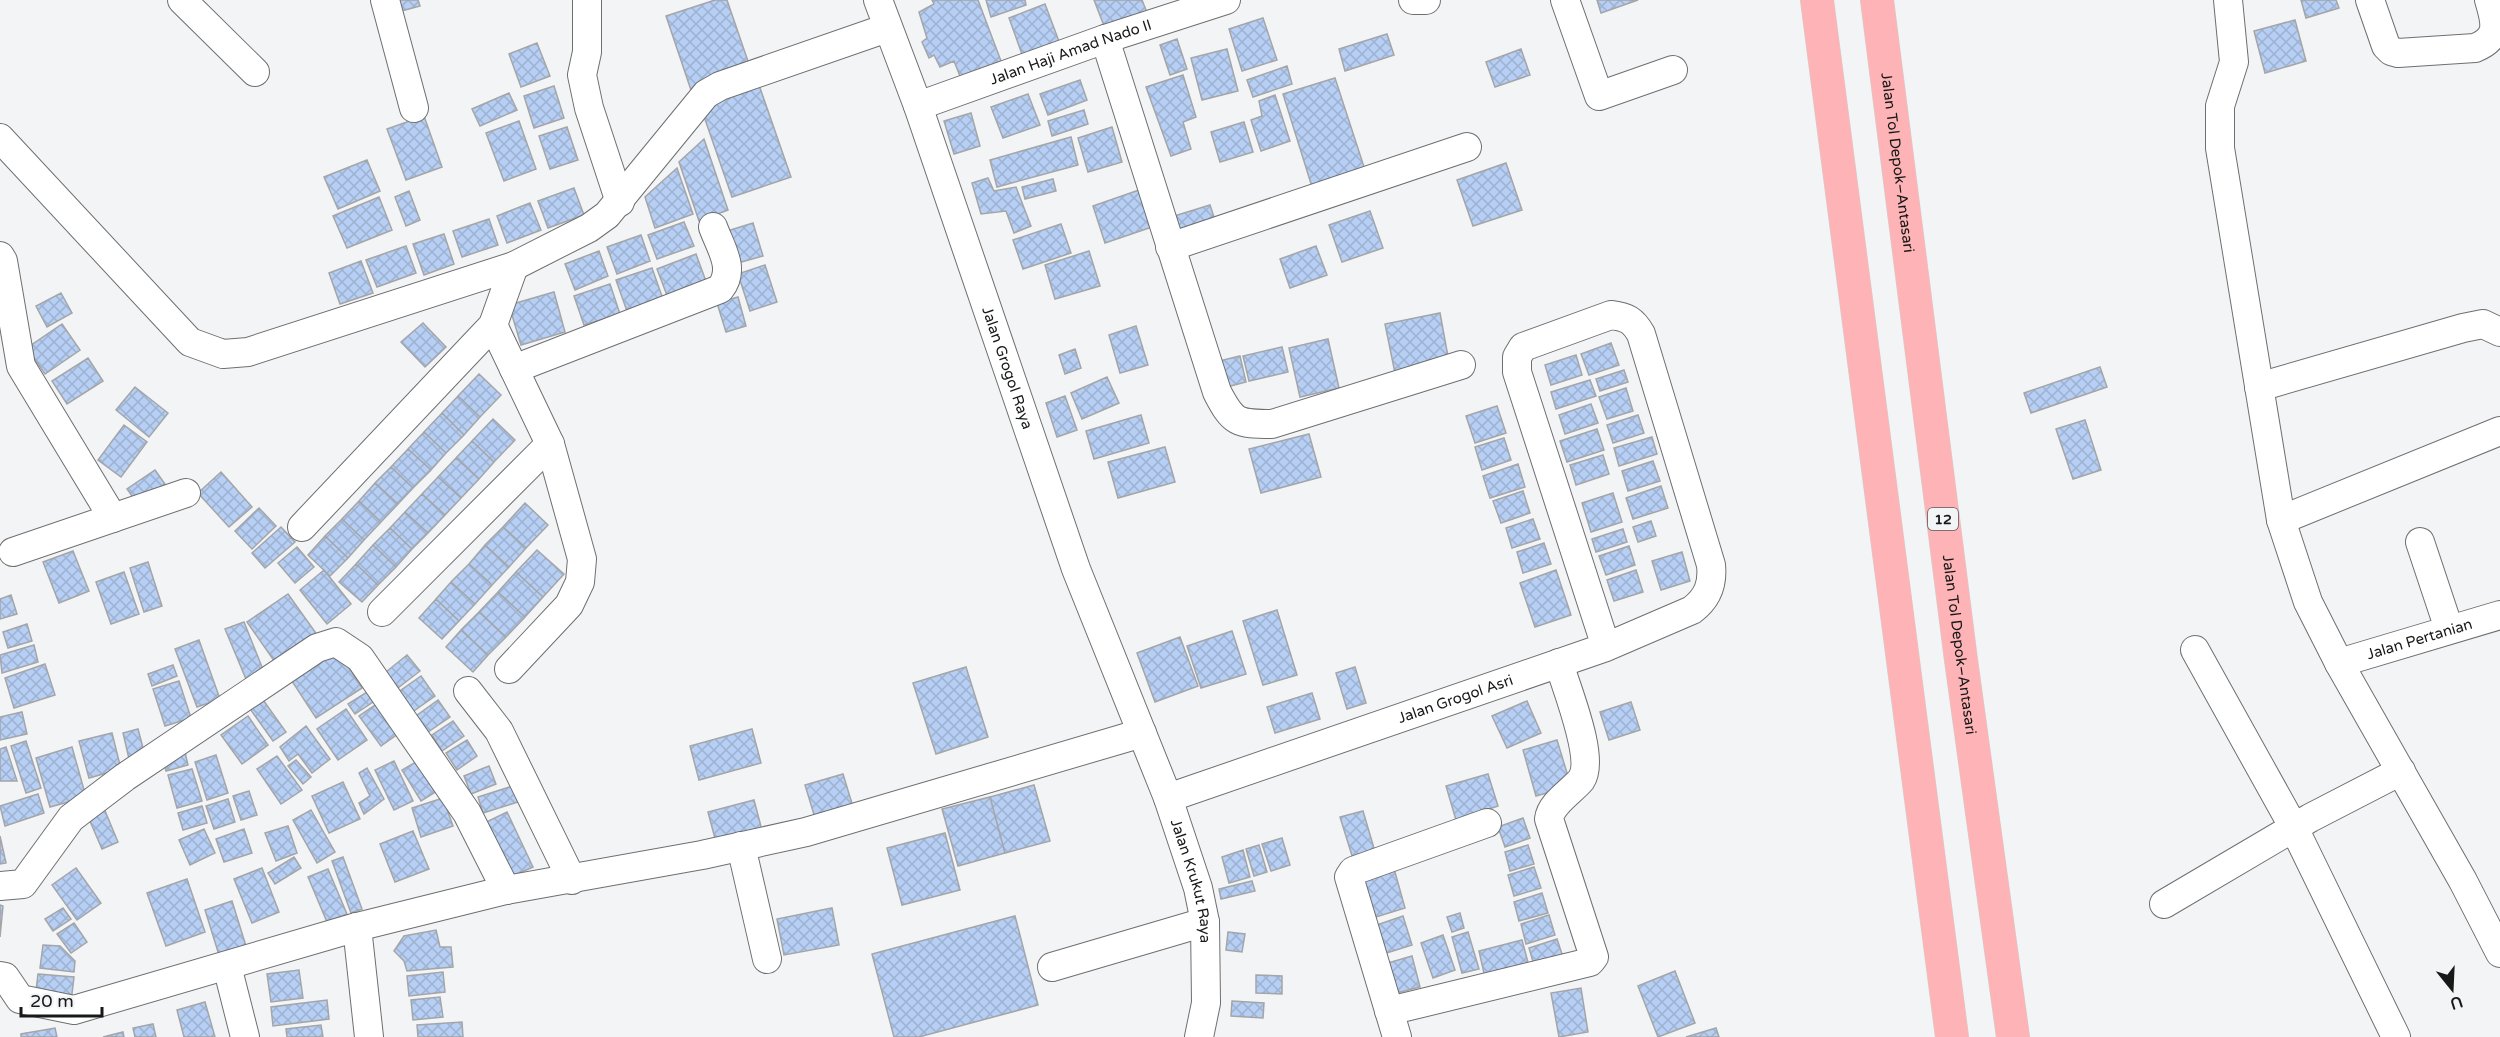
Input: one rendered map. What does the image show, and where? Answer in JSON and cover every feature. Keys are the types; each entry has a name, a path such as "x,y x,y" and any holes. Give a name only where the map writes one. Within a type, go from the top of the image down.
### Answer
{"highway":[{"path":"1817,0 1952,1037"},
{"name":"Jalan Tol Depok–Antasari","path":"1877,0 1961,660 2013,1037"}],"street":[{"path":"182,0 255,72"},
{"path":"385,0 414,108"},
{"path":"587,0 587,52 582,75 589,108 620,202"},
{"name":"Jalan Grogol Raya","path":"878,0 876,33 918,106 1076,569 1142,733"},
{"name":"Jalan Haji Amad Nado II","path":"918,106 1105,39 1226,0"},
{"path":"1413,0 1426,0"},
{"path":"1565,0 1599,96 1673,70"},
{"path":"2228,0 2234,62 2220,106 2220,148 2282,520 2308,602 2339,663 2463,881 2500,952"},
{"path":"2370,0 2386,46 2398,53 2475,48 2485,45 2493,36 2497,26 2489,0"},
{"path":"0,138 190,342 223,354 248,352 514,266 589,228 620,202 706,94 720,86 876,33"},
{"path":"1105,39 1217,392 1230,416 1248,424 1272,424 1461,365"},
{"path":"1170,247 1467,147"},
{"path":"514,369 720,289 729,276 729,267 713,227"},
{"path":"0,256 3,261 21,366 113,518"},
{"path":"302,527 494,325 514,266"},
{"name":"Jalan Grogol Asri","path":"1168,798 1606,647 1692,610 1703,602 1713,578 1711,565 1641,334 1634,322 1625,317 1611,315 1523,347 1517,357 1517,372 1606,647"},
{"path":"2259,387 2463,328 2483,324 2500,332"},
{"path":"494,325 550,444 579,541 582,559 580,582 569,605 509,669"},
{"path":"2282,520 2500,431"},
{"path":"382,612 550,444"},
{"path":"13,552 186,493"},
{"path":"2420,542 2449,629"},
{"name":"Jalan Pertanian","path":"2339,663 2500,615"},
{"path":"0,886 22,884 71,818 125,777 317,648 336,642 360,658 461,803 506,890"},
{"path":"2194,650 2294,828 2396,1037"},
{"path":"1487,823 1353,871 1350,877 1393,1024 1590,962 1594,957 1549,819 1553,808 1580,781 1587,765 1559,663"},
{"path":"468,691 499,731 572,880"},
{"path":"0,976 5,976 21,999 74,1010 357,927 506,890 572,880 806,832 1142,733"},
{"name":"Jalan Krukut Raya","path":"1142,733 1168,798 1198,888 1205,922 1206,1003 1199,1037"},
{"path":"2164,904 2294,828 2401,771"},
{"path":"741,846 767,959"},
{"path":"1052,967 1205,922"},
{"path":"357,927 369,1037"},
{"path":"227,966 244,1037"}],"building":[{"path":"390,0 418,0 420,6 394,13"},
{"path":"715,0 727,0 751,70 691,90 666,16"},
{"path":"932,0 978,0 1001,61 960,76 954,61 940,67 934,55 929,58 922,42 927,38 919,12 934,4"},
{"path":"986,0 1025,0 1026,5 991,17"},
{"path":"1094,0 1142,0 1148,15 1106,31"},
{"path":"1597,0 1638,0 1601,13"},
{"path":"2301,0 2336,0 2339,8 2306,18"},
{"path":"1045,4 1060,44 1023,57 1009,18"},
{"path":"1263,18 1277,60 1242,71 1229,29"},
{"path":"2295,20 2306,61 2265,73 2254,31"},
{"path":"1387,34 1394,55 1345,71 1339,49"},
{"path":"1177,39 1187,69 1170,75 1160,45"},
{"path":"537,43 550,76 521,87 509,54"},
{"path":"1227,49 1238,91 1202,100 1191,58"},
{"path":"1521,49 1530,75 1495,87 1486,62"},
{"path":"1287,66 1292,84 1253,97 1247,80"},
{"path":"1183,75 1196,117 1183,122 1191,149 1171,156 1146,87"},
{"path":"1335,78 1366,173 1313,190 1283,94"},
{"path":"1080,80 1087,100 1048,115 1040,94"},
{"path":"759,85 791,177 732,197 700,105"},
{"path":"554,86 564,118 534,128 524,96"},
{"path":"509,93 517,110 480,126 472,109"},
{"path":"1028,94 1040,125 1003,138 991,107"},
{"path":"1275,95 1290,141 1261,151 1251,120 1262,116 1259,101"},
{"path":"1084,110 1088,124 1052,136 1048,121"},
{"path":"971,113 980,146 954,154 944,121"},
{"path":"424,116 442,167 406,180 387,129"},
{"path":"519,121 536,169 504,181 486,133"},
{"path":"1244,122 1253,152 1220,162 1211,132"},
{"path":"567,127 578,160 550,169 539,136"},
{"path":"1112,127 1122,162 1088,172 1078,138"},
{"path":"1071,137 1078,165 997,187 990,160"},
{"path":"704,139 728,210 699,221 679,162"},
{"path":"367,160 380,191 338,209 324,177"},
{"path":"1506,163 1522,210 1473,226 1457,180"},
{"path":"677,168 693,214 655,228 645,197"},
{"path":"988,178 994,191 1016,187 1031,226 1014,233 1006,211 981,214 972,183"},
{"path":"1053,179 1056,191 1025,199 1022,187"},
{"path":"574,188 584,215 548,228 538,201"},
{"path":"1139,190 1152,227 1105,243 1093,206"},
{"path":"409,191 420,220 406,226 395,197"},
{"path":"379,197 392,230 347,248 333,216"},
{"path":"530,203 541,230 507,243 497,216"},
{"path":"1210,205 1216,223 1176,236 1171,217"},
{"path":"1370,211 1383,248 1342,262 1329,225"},
{"path":"489,219 498,245 462,257 453,231"},
{"path":"684,222 694,246 657,259 648,235"},
{"path":"753,223 763,256 734,264 724,232"},
{"path":"1061,224 1071,253 1023,269 1013,240"},
{"path":"444,234 454,264 424,275 413,244"},
{"path":"641,235 650,261 617,274 607,247"},
{"path":"406,246 416,273 377,287 366,260"},
{"path":"1316,246 1327,275 1290,288 1280,259"},
{"path":"599,251 608,276 575,290 565,264"},
{"path":"1089,251 1100,286 1055,299 1045,265"},
{"path":"696,254 707,284 668,298 657,269"},
{"path":"361,261 373,293 340,304 329,273"},
{"path":"765,265 777,302 750,311 738,274"},
{"path":"652,268 664,302 628,314 616,280"},
{"path":"610,284 620,314 584,325 574,296"},
{"path":"554,292 565,332 521,345 509,305"},
{"path":"61,293 72,313 47,327 36,306"},
{"path":"738,297 746,326 726,332 717,303"},
{"path":"1440,313 1449,362 1395,373 1385,324"},
{"path":"423,323 446,347 425,367 401,342"},
{"path":"62,324 80,350 45,374 27,348"},
{"path":"1136,326 1148,365 1120,373 1109,335"},
{"path":"1328,339 1339,388 1300,397 1289,348"},
{"path":"1611,343 1619,365 1589,375 1581,354"},
{"path":"1282,347 1288,372 1249,381 1243,356"},
{"path":"1075,349 1081,368 1065,374 1059,355"},
{"path":"1576,355 1582,375 1551,385 1545,365"},
{"path":"1240,356 1246,382 1219,389 1211,363"},
{"path":"88,358 103,381 67,404 52,381"},
{"path":"2100,367 2107,387 2031,413 2024,393"},
{"path":"1624,370 1628,382 1600,391 1596,379"},
{"path":"479,374 501,395 480,417 458,396"},
{"path":"1107,377 1119,403 1082,419 1071,393"},
{"path":"1590,380 1596,396 1556,409 1551,392"},
{"path":"135,387 168,413 149,437 116,410"},
{"path":"1626,388 1633,411 1607,419 1599,397"},
{"path":"458,396 480,417 464,435 442,413"},
{"path":"1065,396 1077,430 1057,437 1046,403"},
{"path":"1591,404 1598,423 1565,434 1559,415"},
{"path":"1497,406 1506,433 1475,443 1466,416"},
{"path":"442,413 464,435 446,453 424,432"},
{"path":"1141,415 1149,443 1094,459 1086,431"},
{"path":"1638,415 1644,433 1613,443 1607,425"},
{"path":"493,419 515,440 494,462 472,441"},
{"path":"2085,420 2101,470 2073,479 2056,429"},
{"path":"124,425 147,442 121,477 98,460"},
{"path":"1597,429 1604,450 1567,462 1560,441"},
{"path":"424,432 446,453 431,470 408,449"},
{"path":"1309,434 1321,477 1261,493 1249,449"},
{"path":"1652,437 1657,454 1619,466 1614,448"},
{"path":"1504,438 1511,460 1482,470 1475,447"},
{"path":"472,441 494,462 479,479 456,458"},
{"path":"1165,447 1175,482 1118,498 1108,462"},
{"path":"408,449 431,470 413,488 391,467"},
{"path":"1603,455 1609,474 1576,485 1570,465"},
{"path":"456,458 479,479 461,498 438,477"},
{"path":"1653,461 1660,481 1628,491 1622,471"},
{"path":"1518,464 1525,487 1490,498 1483,476"},
{"path":"391,467 413,488 398,504 375,483"},
{"path":"155,470 165,484 137,503 127,489"},
{"path":"221,472 252,507 229,527 198,493"},
{"path":"438,477 461,498 445,515 422,494"},
{"path":"375,483 398,504 381,522 359,501"},
{"path":"1661,486 1668,508 1633,519 1626,498"},
{"path":"1523,491 1530,513 1501,523 1493,501"},
{"path":"1613,493 1622,522 1591,532 1582,503"},
{"path":"422,494 445,515 428,533 405,512"},
{"path":"359,501 381,522 364,540 342,519"},
{"path":"525,503 548,525 526,548 503,527"},
{"path":"259,508 276,526 252,549 235,531"},
{"path":"405,512 428,533 412,549 390,528"},
{"path":"342,519 364,540 348,558 325,536"},
{"path":"1533,519 1540,539 1512,548 1506,528"},
{"path":"1651,521 1656,536 1638,542 1633,527"},
{"path":"281,527 295,542 265,568 252,553"},
{"path":"503,527 526,548 509,567 485,545"},
{"path":"390,528 412,549 396,567 373,545"},
{"path":"1623,529 1627,542 1596,552 1592,539"},
{"path":"325,536 348,558 330,576 308,555"},
{"path":"1544,543 1551,564 1523,573 1517,552"},
{"path":"373,545 396,567 378,585 356,564"},
{"path":"485,545 509,567 492,585 469,564"},
{"path":"1629,546 1635,565 1606,575 1599,556"},
{"path":"297,547 314,567 295,583 278,563"},
{"path":"537,550 564,574 543,597 516,572"},
{"path":"73,551 89,591 59,603 43,562"},
{"path":"1682,552 1690,581 1661,590 1652,561"},
{"path":"148,562 162,606 144,612 130,568"},
{"path":"356,564 378,585 362,602 339,582"},
{"path":"469,564 492,585 475,604 451,582"},
{"path":"324,570 351,604 327,624 300,590"},
{"path":"1556,570 1571,615 1535,627 1520,583"},
{"path":"1636,570 1643,592 1614,601 1607,580"},
{"path":"124,572 139,614 111,624 96,582"},
{"path":"516,572 543,597 525,617 498,592"},
{"path":"451,582 475,604 459,621 436,599"},
{"path":"498,592 525,617 506,637 479,612"},
{"path":"288,594 318,636 277,665 247,622"},
{"path":"11,595 17,614 0,619 0,599"},
{"path":"436,599 459,621 442,639 419,618"},
{"path":"1277,610 1297,675 1263,685 1243,621"},
{"path":"479,612 506,637 488,655 461,630"},
{"path":"244,622 264,672 246,679 225,629"},
{"path":"27,624 32,641 8,648 3,632"},
{"path":"461,630 488,655 473,672 446,647"},
{"path":"1232,631 1246,674 1201,688 1187,646"},
{"path":"1180,637 1198,686 1155,702 1137,653"},
{"path":"199,640 220,699 197,707 175,649"},
{"path":"34,645 38,662 2,673 0,655"},
{"path":"334,645 362,688 316,718 288,675"},
{"path":"407,655 420,671 394,691 381,676"},
{"path":"45,664 55,695 14,708 5,678"},
{"path":"173,665 177,676 152,686 148,674"},
{"path":"966,667 988,737 936,754 913,683"},
{"path":"1355,667 1366,703 1347,709 1336,673"},
{"path":"421,676 435,696 411,713 397,693"},
{"path":"179,681 191,718 165,726 153,689"},
{"path":"367,692 373,702 355,714 348,704"},
{"path":"1312,693 1320,719 1275,733 1267,707"},
{"path":"261,697 286,732 273,741 248,706"},
{"path":"438,700 450,717 428,732 416,716"},
{"path":"381,701 402,731 381,746 359,716"},
{"path":"1527,701 1541,733 1507,748 1492,716"},
{"path":"1631,702 1640,730 1609,740 1600,712"},
{"path":"346,709 367,740 338,760 317,729"},
{"path":"22,712 27,734 0,740 0,717"},
{"path":"248,716 268,745 242,764 221,735"},
{"path":"453,721 464,736 442,751 432,735"},
{"path":"306,726 330,759 312,773 298,754 289,761 280,747"},
{"path":"138,729 146,759 130,763 123,733"},
{"path":"752,729 761,763 699,780 690,746"},
{"path":"112,733 121,769 89,778 79,741"},
{"path":"467,740 477,756 457,770 446,753"},
{"path":"1557,740 1571,786 1536,796 1523,750"},
{"path":"26,741 41,788 26,793 11,746"},
{"path":"6,747 17,781 0,781 0,749"},
{"path":"72,747 86,797 50,807 36,758"},
{"path":"184,748 188,765 166,771 162,754"},
{"path":"216,755 228,793 207,800 195,762"},
{"path":"277,756 302,790 281,804 257,769"},
{"path":"423,758 442,788 421,801 402,770"},
{"path":"296,760 311,777 303,784 288,766"},
{"path":"394,761 413,801 394,810 375,770"},
{"path":"489,766 496,784 471,794 464,776"},
{"path":"367,768 384,799 364,814 359,803 370,796 359,773"},
{"path":"192,769 202,801 177,808 168,775"},
{"path":"843,774 854,810 816,821 805,785"},
{"path":"1488,774 1498,806 1456,820 1446,786"},
{"path":"343,782 360,819 329,833 312,796"},
{"path":"516,785 521,801 483,813 478,797"},
{"path":"1034,785 1050,841 1005,853 990,797"},
{"path":"249,791 257,815 241,820 233,796"},
{"path":"38,794 44,813 5,826 0,806"},
{"path":"990,797 1005,853 958,866 942,809"},
{"path":"443,798 453,826 421,837 412,808"},
{"path":"228,799 235,822 214,829 206,806"},
{"path":"754,800 763,834 717,846 708,812"},
{"path":"103,806 118,842 102,849 86,812"},
{"path":"202,806 207,823 183,830 178,813"},
{"path":"311,810 335,852 317,863 293,820"},
{"path":"1363,811 1376,855 1354,862 1340,817"},
{"path":"507,812 533,867 503,880 478,826"},
{"path":"1523,818 1530,838 1505,847 1498,827"},
{"path":"288,826 297,853 276,861 265,833"},
{"path":"204,829 215,853 190,865 179,840"},
{"path":"244,829 252,853 224,862 216,839"},
{"path":"413,831 429,869 395,882 380,844"},
{"path":"945,833 960,890 902,905 887,848"},
{"path":"0,836 6,863 0,864"},
{"path":"1282,838 1290,865 1271,871 1262,844"},
{"path":"1259,845 1267,872 1254,876 1246,849"},
{"path":"1528,845 1534,864 1510,871 1505,852"},
{"path":"1243,850 1250,877 1229,883 1222,857"},
{"path":"294,857 301,868 275,884 268,873"},
{"path":"343,857 362,909 351,913 332,861"},
{"path":"1393,865 1405,908 1366,920 1353,877"},
{"path":"1534,867 1541,888 1514,896 1508,875"},
{"path":"76,868 101,903 77,920 52,885"},
{"path":"262,868 279,912 252,923 234,879"},
{"path":"328,869 347,914 327,922 308,877"},
{"path":"187,879 205,932 166,946 147,893"},
{"path":"1252,881 1255,891 1221,899 1219,889"},
{"path":"1542,893 1548,913 1519,921 1514,902"},
{"path":"232,901 246,946 219,955 205,910"},
{"path":"0,905 3,906 0,937"},
{"path":"63,908 71,919 53,931 45,919"},
{"path":"832,908 839,945 784,955 777,919"},
{"path":"1460,913 1464,928 1452,932 1447,917"},
{"path":"1549,915 1555,935 1526,944 1521,924"},
{"path":"1015,916 1038,1005 919,1037 894,1037 872,954"},
{"path":"1403,916 1412,945 1380,955 1371,927"},
{"path":"74,923 87,942 71,953 57,934"},
{"path":"436,930 440,947 451,947 453,967 407,971 404,961 394,951 404,936"},
{"path":"1228,932 1245,934 1242,952 1226,950"},
{"path":"1468,932 1479,969 1462,973 1452,937"},
{"path":"1443,935 1455,970 1433,978 1421,943"},
{"path":"1557,939 1565,963 1536,972 1529,948"},
{"path":"1522,940 1530,970 1486,982 1479,951"},
{"path":"43,945 60,946 75,961 74,972 40,968"},
{"path":"1412,956 1420,987 1389,995 1381,965"},
{"path":"299,970 303,998 271,1002 267,974"},
{"path":"1675,971 1695,1023 1658,1037 1638,986"},
{"path":"443,972 445,992 409,996 407,976"},
{"path":"38,974 74,977 71,1002 35,999"},
{"path":"1256,975 1282,976 1282,994 1256,993"},
{"path":"1581,988 1588,1032 1559,1037 1551,993"},
{"path":"440,997 443,1017 413,1020 411,1000"},
{"path":"327,1000 329,1019 273,1026 271,1007"},
{"path":"1232,1001 1264,1003 1263,1018 1231,1016"},
{"path":"205,1002 215,1037 184,1037 177,1010"},
{"path":"462,1022 463,1037 418,1037 417,1025"},
{"path":"153,1024 156,1037 135,1037 133,1028"},
{"path":"321,1025 323,1037 287,1037 286,1029"},
{"path":"55,1028 57,1037 21,1037 21,1034"},
{"path":"1716,1028 1719,1037 1686,1037"},
{"path":"123,1032 124,1037 103,1037"}]}
